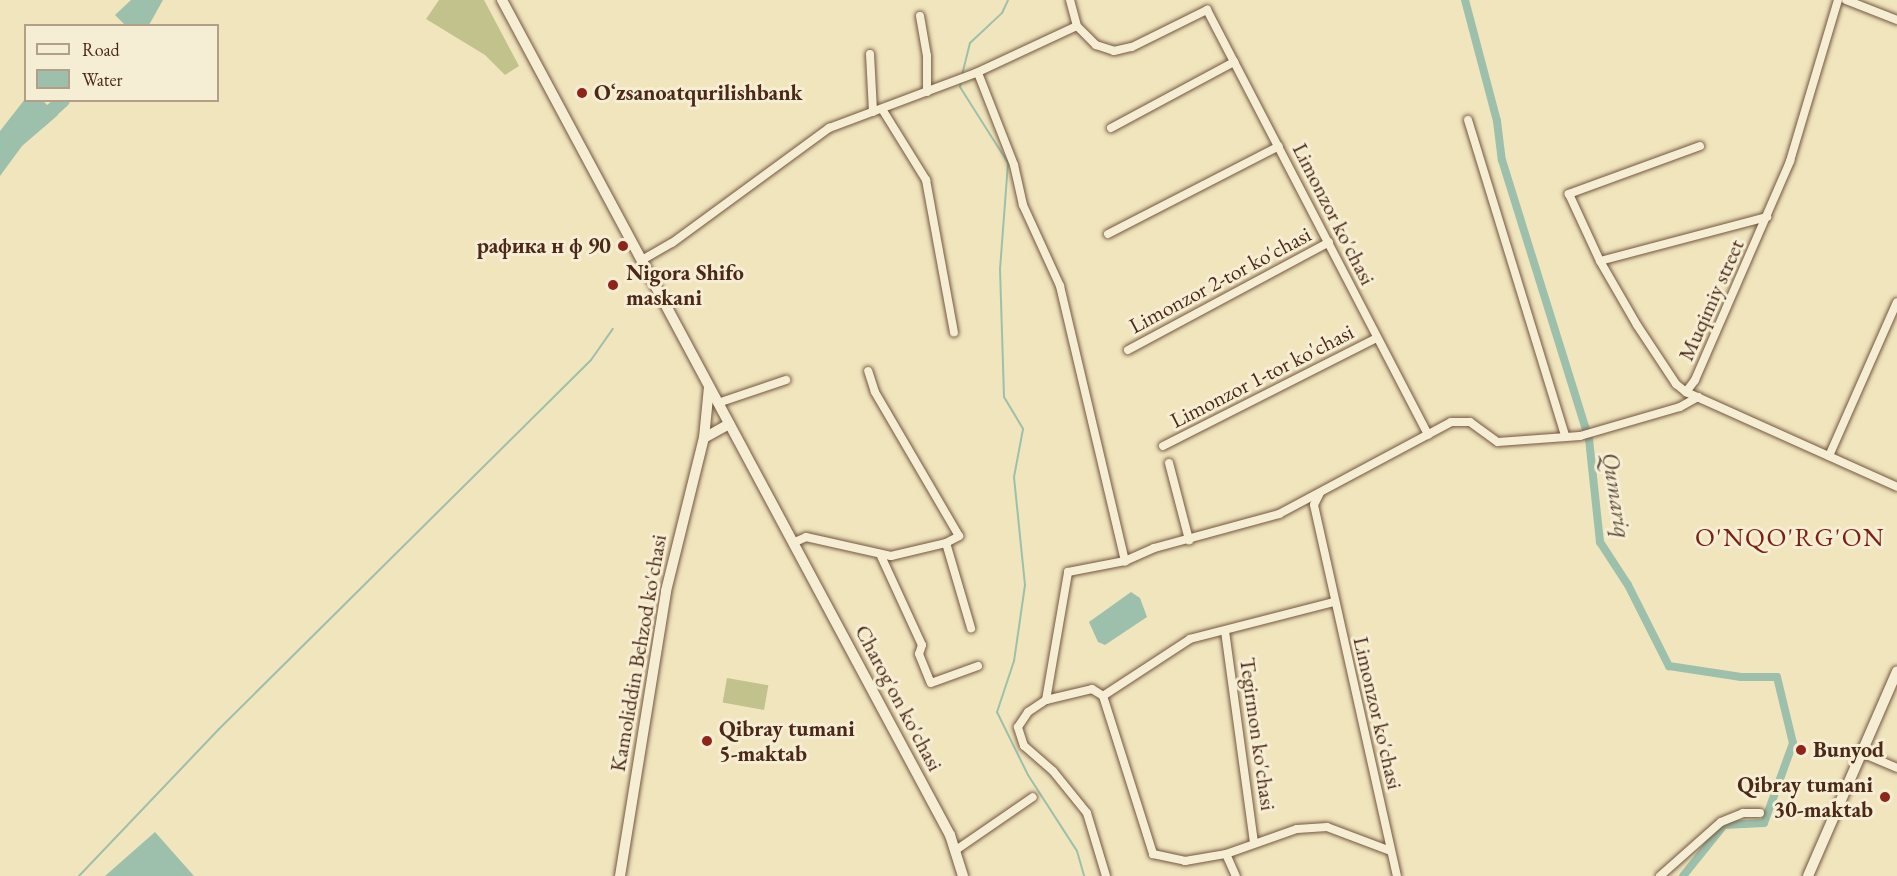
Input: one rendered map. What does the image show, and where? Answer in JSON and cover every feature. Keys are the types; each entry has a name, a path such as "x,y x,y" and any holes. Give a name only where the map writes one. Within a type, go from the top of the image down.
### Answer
{"main road":[{"name":"Charog'on ko'chasi","path":"502,0 718,404 795,542 956,850 963,876"},
{"name":"Kamoliddin Behzod ko'chasi","path":"620,876 666,591 704,438 709,387"},
{"path":"704,438 729,424"},
{"path":"1808,876 1897,671"}],"street":[{"path":"642,260 672,243 829,128 940,88 1077,26 1070,0"},
{"name":"Muqimiy street","path":"1838,0 1790,161 1695,380 1686,392 1897,487"},
{"path":"1846,0 1897,20"},
{"name":"Limonzor ko'chasi","path":"1077,26 1096,45 1114,51 1132,47 1208,10 1428,435"},
{"path":"920,16 927,56 927,92"},
{"path":"870,54 873,112"},
{"path":"1111,128 1234,62"},
{"path":"976,73 1014,165 1023,205 1060,286 1125,561"},
{"path":"882,109 926,180 954,332"},
{"path":"1468,120 1565,436"},
{"path":"1108,234 1279,146"},
{"path":"1686,392 1676,384 1637,326 1600,261 1569,194 1700,146"},
{"path":"1600,261 1767,218"},
{"name":"Limonzor 2-tor ko'chasi","path":"1128,350 1329,242"},
{"path":"1829,456 1897,302"},
{"name":"Limonzor 1-tor ko'chasi","path":"1163,446 1377,338"},
{"path":"795,542 806,537 881,556 946,543 960,532 887,413 868,371"},
{"path":"718,404 786,380"},
{"path":"1046,699 1068,572 1125,561 1154,548 1279,514 1428,435 1461,420 1498,442 1580,436 1680,407 1698,397"},
{"path":"1169,463 1189,540"},
{"name":"Limonzor ko'chasi","path":"1322,490 1314,505 1397,876"},
{"path":"946,543 971,628"},
{"path":"881,556 922,645 919,654 931,683 978,666"},
{"path":"1102,696 1190,639 1334,602"},
{"name":"Tegirmon ko'chasi","path":"1225,631 1254,843"},
{"path":"1106,876 1087,813 1053,771 1024,746 1018,728 1028,712 1046,699 1092,689 1102,696 1154,854 1185,861 1226,854 1298,829 1327,827 1391,852"},
{"path":"1862,753 1897,768"},
{"path":"956,850 1033,797"},
{"path":"1660,876 1720,822 1743,813 1760,813"},
{"path":"1226,854 1236,876"}],"shaded area":[{"path":"439,0 484,0 519,66 505,75 485,55 426,19"},
{"path":"727,678 768,685 764,710 723,703"}],"water":[{"path":"131,0 163,0 150,24 124,24 115,15"},
{"path":"24,100 44,102 58,115 22,146 0,176 0,131"},
{"path":"1131,592 1140,598 1147,617 1105,645 1098,642 1089,622"},
{"path":"155,832 194,876 105,876"}],"waterway":[{"path":"962,75 970,43 1002,13 1008,0"},
{"name":"Qumariq","path":"1465,0 1497,121 1502,160 1589,439 1600,542 1628,585 1669,666 1741,677 1777,677 1793,743 1764,823 1724,825 1683,876"},
{"path":"961,80 960,87 1008,163 1000,269 1004,397 1023,429 1014,477 1025,585 1014,661 997,712 1028,775 1077,851 1084,876"},
{"path":"40,121 61,102"},
{"path":"79,876 219,729 591,360 613,329"}],"place":[{"name":"Oʻzsanoatqurilishbank","path":"582,93"},
{"name":"рафика н ф 90","path":"623,246"},
{"name":"Nigora Shifo maskani","path":"613,285"},
{"name":"Qibray tumani 5-maktab","path":"707,741"},
{"name":"Bunyod","path":"1801,750"},
{"name":"Qibray tumani 30-maktab","path":"1885,797"}],"district":[{"name":"O'NQO'RG'ON","path":"1790,538"}]}
